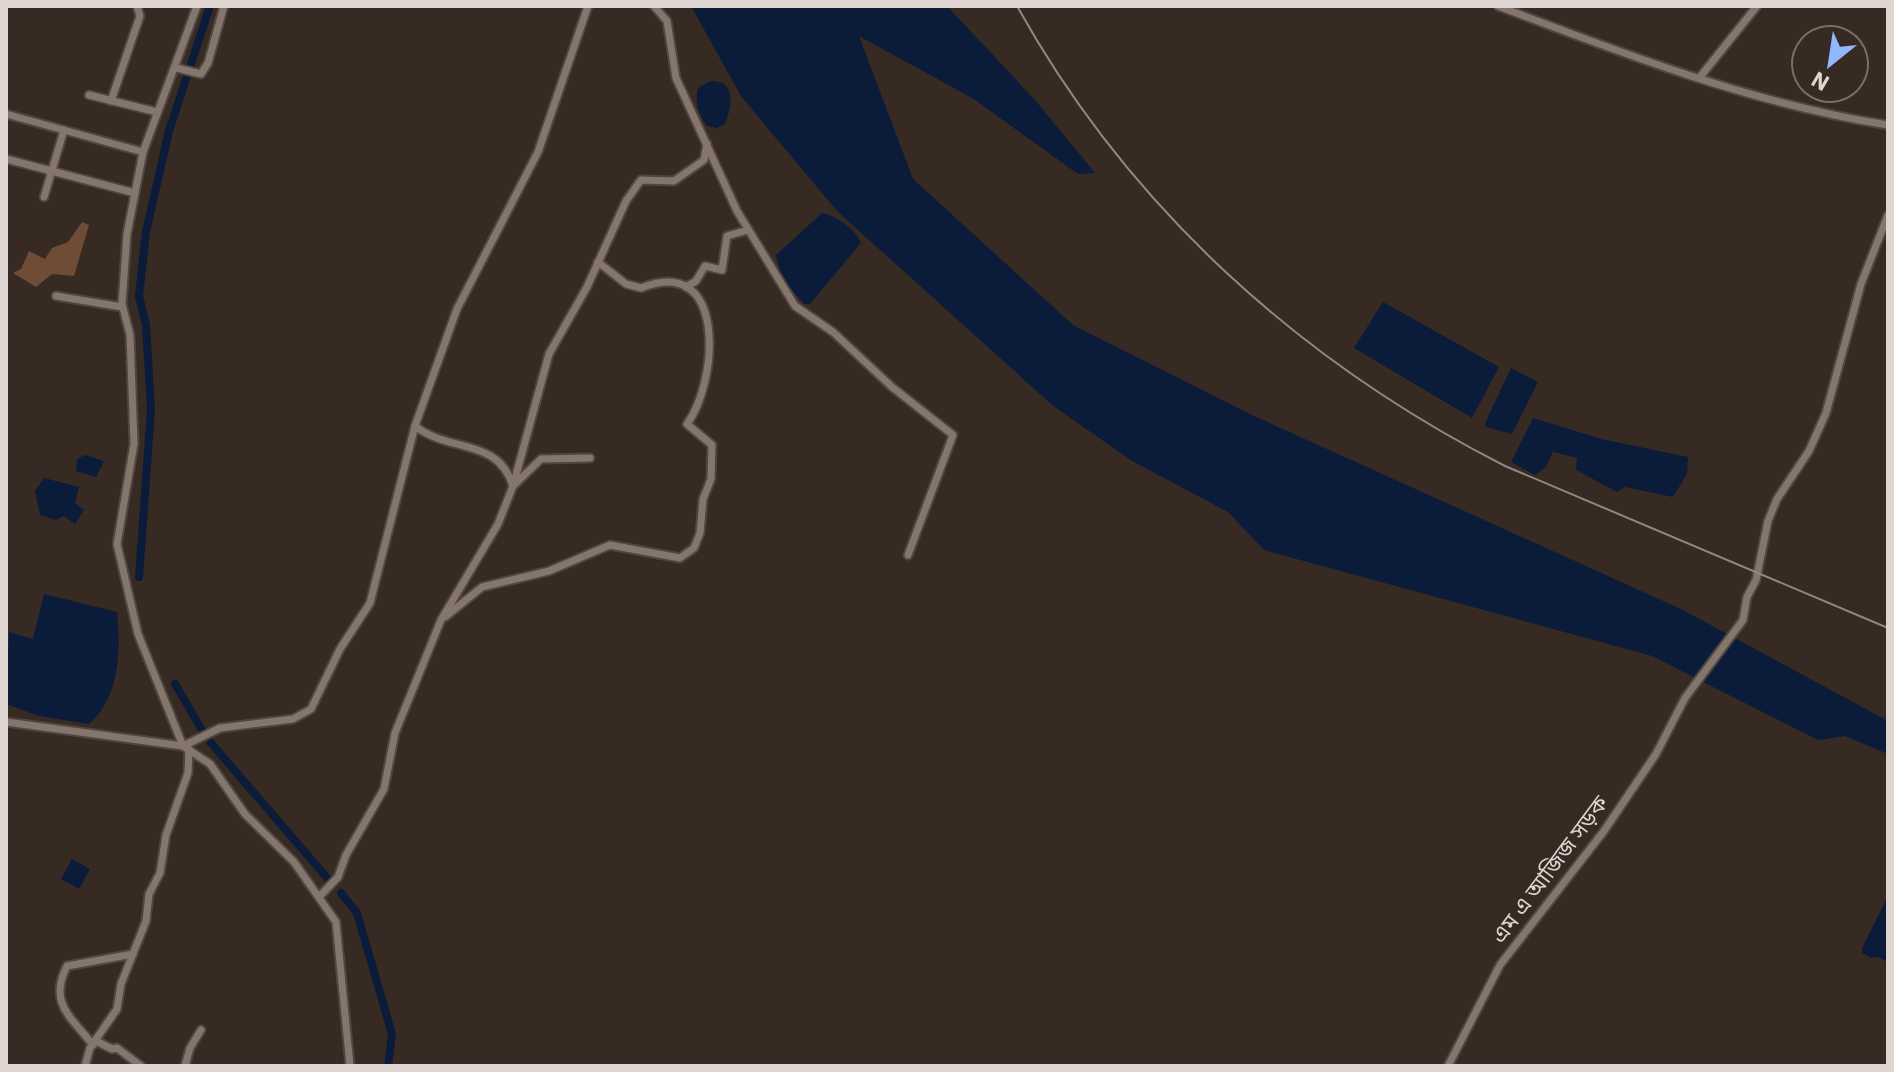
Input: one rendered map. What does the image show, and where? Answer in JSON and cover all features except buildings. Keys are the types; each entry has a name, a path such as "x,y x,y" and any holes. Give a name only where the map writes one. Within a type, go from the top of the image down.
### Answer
{"street":[{"path":"111,101 140,16 137,6"},
{"path":"85,1066 94,1043 117,1009 146,921 149,894 160,873 166,835 180,803 186,747 138,634 117,544 134,444 130,335 122,307 127,234 143,152 157,112 179,68 197,6"},
{"path":"179,68 198,74 208,63 224,6"},
{"path":"186,747 220,728 293,719 311,709 340,649 370,603 415,426 457,309 538,152 588,6"},
{"path":"654,6 667,21 676,78 707,144 748,230 795,306 833,332 892,387 953,435 908,555"},
{"path":"1498,6 1615,51 1814,112 1888,125"},
{"path":"1700,77 1757,6"},
{"path":"89,95 157,112"},
{"path":"6,114 143,152"},
{"path":"44,197 64,130"},
{"path":"319,897 338,877 346,855 384,789 395,733 441,620 498,524 513,486 549,354 598,262 626,201 641,180 674,181 704,160 707,144"},
{"path":"6,159 135,193"},
{"name":"এম এ আজিজ সড়ক","path":"1448,1066 1500,965 1604,831 1656,754 1685,698 1743,620 1747,597 1756,580 1768,521 1777,499 1809,451 1826,413 1861,284 1888,215"},
{"path":"686,287 696,281 705,266 722,270 727,236 748,230"},
{"path":"441,620 482,587 549,571 610,545 680,558 694,548 703,499 711,479 712,445 687,424 699,403 711,329 704,305 686,287 656,282 641,288 626,284 598,262"},
{"path":"56,296 122,307"},
{"path":"415,426 430,438 492,455 508,468 513,486"},
{"path":"513,486 541,459 590,458"},
{"path":"6,722 186,747 210,764 245,814 294,862 336,922 350,1066"},
{"path":"133,954 67,966 59,982 58,1000 94,1043 117,1048 141,1066"},
{"path":"185,1066 190,1048 201,1030"}],"shaded area":[{"path":"82,222 89,225 74,276 52,274 36,287 13,273 21,269 29,251 45,259 52,248 68,242"}],"water":[{"path":"691,6 947,6 1035,100 1095,173 1078,174 972,98 859,36 913,179 1073,325 1252,415 1683,610 1888,721 1888,754 1845,736 1818,740 1652,656 1264,550 1228,512 1132,461 1052,405 837,211 741,96"},
{"path":"710,81 725,85 730,95 725,124 717,128 707,126 697,104 698,88"},
{"path":"822,213 845,224 861,243 810,304 804,304 782,279 776,255"},
{"path":"1383,302 1499,367 1472,418 1354,348"},
{"path":"1511,368 1538,382 1512,434 1486,427 1485,423"},
{"path":"1533,418 1601,439 1688,457 1687,474 1673,497 1625,487 1617,492 1576,470 1577,458 1553,452 1546,467 1535,475 1511,462"},
{"path":"85,455 104,461 96,477 76,471 77,459"},
{"path":"44,478 79,487 75,503 84,510 75,524 64,516 56,520 40,515 35,491"},
{"path":"44,594 117,612 119,641 113,687 107,701 89,724 39,716 6,704 9,632 33,639"},
{"path":"72,859 90,869 79,889 61,879"},
{"path":"1888,896 1888,962 1879,957 1871,958 1862,953 1862,948"}],"waterway":[{"path":"139,577 151,409 146,325 139,296 146,232 169,131 210,6"},
{"path":"175,684 202,730"},
{"path":"211,743 328,879"},
{"path":"341,893 357,913 392,1034 388,1066"}],"railway":[{"path":"1017,6 1062,79 1112,148 1167,213 1226,273 1290,328 1358,379 1430,425 1505,466 1888,628"}]}
